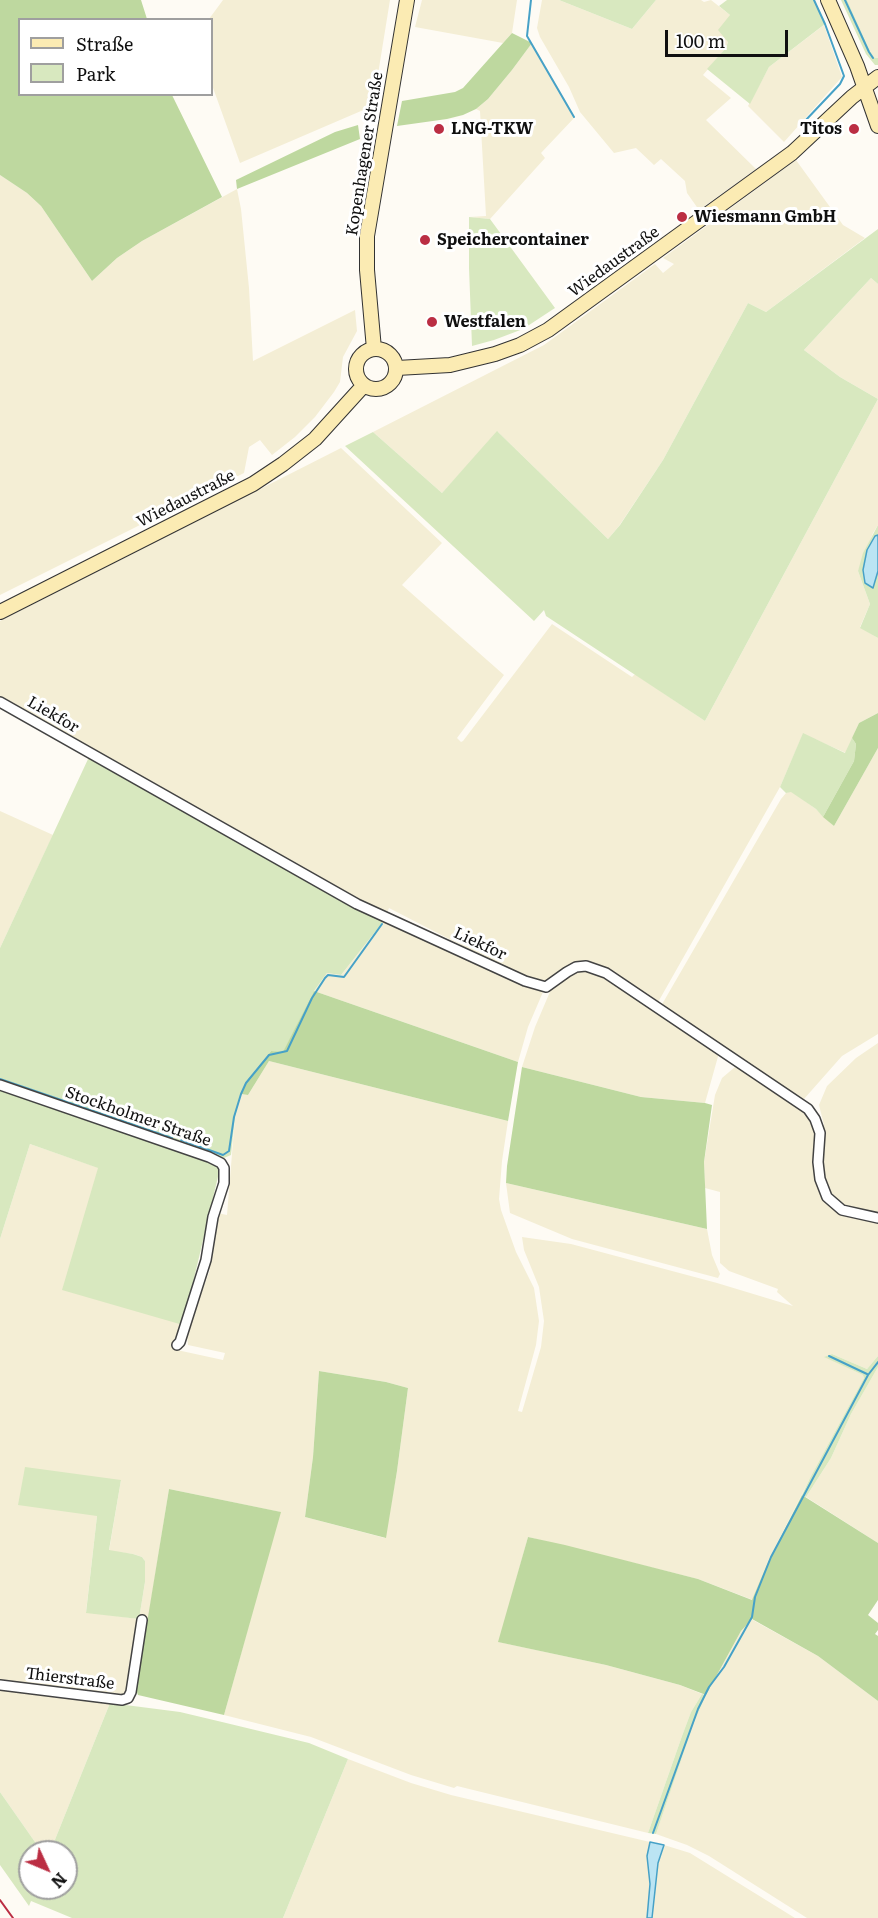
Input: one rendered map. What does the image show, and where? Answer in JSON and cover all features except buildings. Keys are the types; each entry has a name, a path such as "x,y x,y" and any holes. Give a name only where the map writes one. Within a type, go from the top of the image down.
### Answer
{"main road":[{"name":"Kopenhagener Straße","path":"374,349 367,270 368,236 407,0"},
{"path":"828,0 865,87 878,126"},
{"name":"Wiedaustraße","path":"397,369 450,365 495,354 520,345 548,330 792,153 878,77"},
{"path":"374,349 387,352 392,356 397,369 394,379 385,387 373,389 364,385 358,377 357,364 363,354 374,349"},
{"name":"Wiedaustraße","path":"0,612 284,465 315,439 364,385"}],"street":[{"name":"Liekfor","path":"0,702 357,904 525,981 546,987 576,967 586,966 606,973 808,1109 820,1133 818,1162 820,1179 827,1197 842,1210 878,1218"},
{"name":"Stockholmer Straße","path":"0,1085 209,1156 221,1163 224,1168 224,1183 213,1217 206,1260 180,1342 177,1345"},
{"name":"Thierstraße","path":"0,1685 122,1700 128,1698 131,1692 142,1620"}],"shaded area":[{"path":"223,0 390,0 374,99 368,101 368,108 240,163 213,88 213,18 210,18"},
{"path":"422,0 517,0 512,33 503,43 415,27"},
{"path":"542,0 559,0 632,29 656,0 701,0 704,2 711,0 730,15 726,48 703,75 731,98 706,120 756,169 699,210 687,193 685,181 661,159 654,165 636,148 614,153 580,112 569,87 540,37 537,28"},
{"path":"847,0 878,0 878,58 875,58 870,51"},
{"path":"824,25 842,77 784,142 748,106 769,67"},
{"path":"532,43 575,117 541,153 545,158 490,219 469,217 486,216 480,111 476,109 488,99"},
{"path":"796,160 843,225 865,238 766,312 748,303 663,460 608,539 498,432 442,493 373,432 544,345 655,264 663,273 674,264 663,258"},
{"path":"0,175 27,193 41,206 92,281 117,258 142,241 237,189 249,288 253,361 355,310 357,331 343,357 340,382 334,392 315,417 272,455 260,440 249,447 244,473 0,595"},
{"path":"871,278 878,284 878,399 840,377 804,350"},
{"path":"878,399 878,525 858,571 870,604 860,627 878,638 878,713 859,723 846,753 803,734 780,787 657,1004 624,980 588,960 576,962 546,983 537,982 389,908 386,915 377,911 0,698 0,621 341,448 442,543 402,585 504,675 457,738 461,742 552,624 632,677 635,674 705,721"},
{"path":"878,748 878,1034 842,1056 804,1099 729,1054 661,1006 786,793 791,791 816,809 834,826"},
{"path":"0,811 53,835 0,948"},
{"path":"384,921 541,989 543,992 528,1027 518,1062 314,991 327,973 341,975"},
{"path":"588,968 621,986 719,1053 705,1103 641,1097 522,1067 535,1027 552,987 576,969"},
{"path":"878,1043 878,1356 867,1369 832,1354 825,1357 863,1375 864,1378 768,1562 753,1600 698,1579 528,1537 499,1642 606,1665 680,1685 702,1694 691,1712 648,1833 457,1786 454,1788 411,1775 311,1737 224,1715 280,1512 169,1489 148,1620 141,1619 129,1693 122,1697 0,1681 0,1239 30,1144 99,1168 183,1325 177,1350 223,1360 225,1353 188,1345 187,1335 210,1270 208,1267 217,1213 227,1215 235,1117 241,1094 248,1095 269,1061 508,1121 499,1199 516,1252 534,1288 539,1321 536,1345 518,1411 522,1412 541,1347 544,1321 539,1287 524,1250 522,1237 571,1244 793,1306 777,1292 778,1289 729,1271 720,1263 720,1192 705,1188 704,1162 715,1095 722,1078 735,1067 744,1070 798,1104 819,1129 824,1125 819,1105 827,1086 856,1058","holes":["319,1371 408,1388 385,1538 305,1517 313,1457","121,1480 109,1551 133,1554 142,1557 145,1561 145,1582 139,1619 86,1612 97,1516"]},
{"path":"506,1183 707,1229 712,1255 720,1274 718,1278 572,1239 510,1213"},
{"path":"878,1367 878,1543 806,1497 831,1458 851,1414"},
{"path":"751,1619 818,1656 878,1701 878,1918 807,1918 709,1856 656,1834 694,1721 741,1631"},
{"path":"0,1688 110,1703 55,1840 34,1840 0,1792"},
{"path":"348,1759 411,1783 451,1795 650,1842 647,1856 650,1884 647,1918 283,1918"},
{"path":"664,1845 690,1853 795,1918 652,1918 658,1863"}],"green space":[{"path":"0,0 141,0 147,18 18,18 18,96 172,96 222,197 142,241 117,258 92,281 41,206 27,193 0,175"},
{"path":"559,0 656,0 632,29"},
{"path":"727,0 814,0 825,24 769,67 750,104 707,69 726,48 728,42 718,30 730,15 719,6"},
{"path":"841,0 847,0 870,51 875,58 878,58 878,65 875,65 866,54"},
{"path":"512,33 532,43 488,99 476,109 447,119 397,126 402,101 455,92 463,88"},
{"path":"358,125 360,139 237,189 236,180 335,132"},
{"path":"469,217 490,219 555,308 523,329 472,346 469,268"},
{"path":"878,229 878,284 871,278 804,350 840,377 878,399 705,721 546,616 544,610 534,621 345,446 373,432 442,493 497,431 608,539 620,525 663,460 748,303 766,312"},
{"path":"878,525 878,535 875,536 873,588 878,571 878,638 860,628 870,604 858,571 863,553"},
{"path":"878,713 878,748 834,826 823,817 854,761 856,744 852,738 859,723"},
{"path":"803,733 845,753 852,738 856,744 854,761 823,817 816,809 791,792 786,793 780,787"},
{"path":"89,757 383,922 341,975 327,973 314,991 283,1053 271,1051 246,1083 235,1117 231,1155 224,1158 0,1081 0,948"},
{"path":"314,991 518,1062 508,1121 269,1061 248,1095 241,1094 246,1083 271,1051 283,1052"},
{"path":"522,1067 641,1097 712,1105 704,1162 707,1229 506,1183"},
{"path":"0,1089 221,1164 183,1325 62,1290 98,1168 30,1144 0,1239"},
{"path":"832,1354 867,1369 878,1356 878,1367 851,1414 831,1458 806,1497 802,1495 810,1478 864,1378 863,1375 824,1357"},
{"path":"319,1371 408,1388 386,1538 305,1517 313,1457"},
{"path":"25,1467 121,1480 109,1550 133,1554 142,1557 145,1561 145,1582 139,1619 86,1613 97,1516 18,1505"},
{"path":"169,1489 281,1512 224,1715 138,1695 136,1690"},
{"path":"802,1495 878,1543 878,1600 868,1615 878,1623 878,1630 875,1634 878,1636 878,1701 818,1656 752,1619 741,1631 706,1695 680,1685 606,1665 498,1642 528,1537 698,1579 752,1600 768,1562"},
{"path":"702,1694 706,1695 694,1722 656,1834 648,1833 691,1712"},
{"path":"110,1703 180,1712 309,1743 348,1759 283,1918 72,1918 31,1901 29,1906 25,1900 78,1900 78,1840 55,1840"},
{"path":"0,1792 34,1840 18,1840 18,1890 0,1865"}],"water":[{"path":"878,535 878,571 873,588 865,583 863,570 867,550 875,536"},
{"path":"650,1842 664,1845 658,1863 652,1918 647,1918 650,1884 647,1856"}],"waterway":[{"path":"531,0 527,36 574,117"},
{"path":"804,122 840,84 844,76 814,0"},
{"path":"845,0 873,58"},
{"path":"181,1140 223,1155 229,1151 234,1117 246,1083 269,1055 287,1051 312,998 325,978 328,975 344,977 382,924"},
{"path":"0,1079 172,1138"},
{"path":"829,1356 867,1374"},
{"path":"653,1833 698,1709 752,1617 755,1597 771,1557 868,1375 878,1362"}],"railway":[{"path":"0,1900 13,1918"}],"place":[{"name":"LNG-TKW","path":"439,129"},
{"name":"Titos","path":"854,129"},
{"name":"Wiesmann GmbH","path":"682,217"},
{"name":"Speichercontainer","path":"425,240"},
{"name":"Westfalen","path":"432,322"}]}
